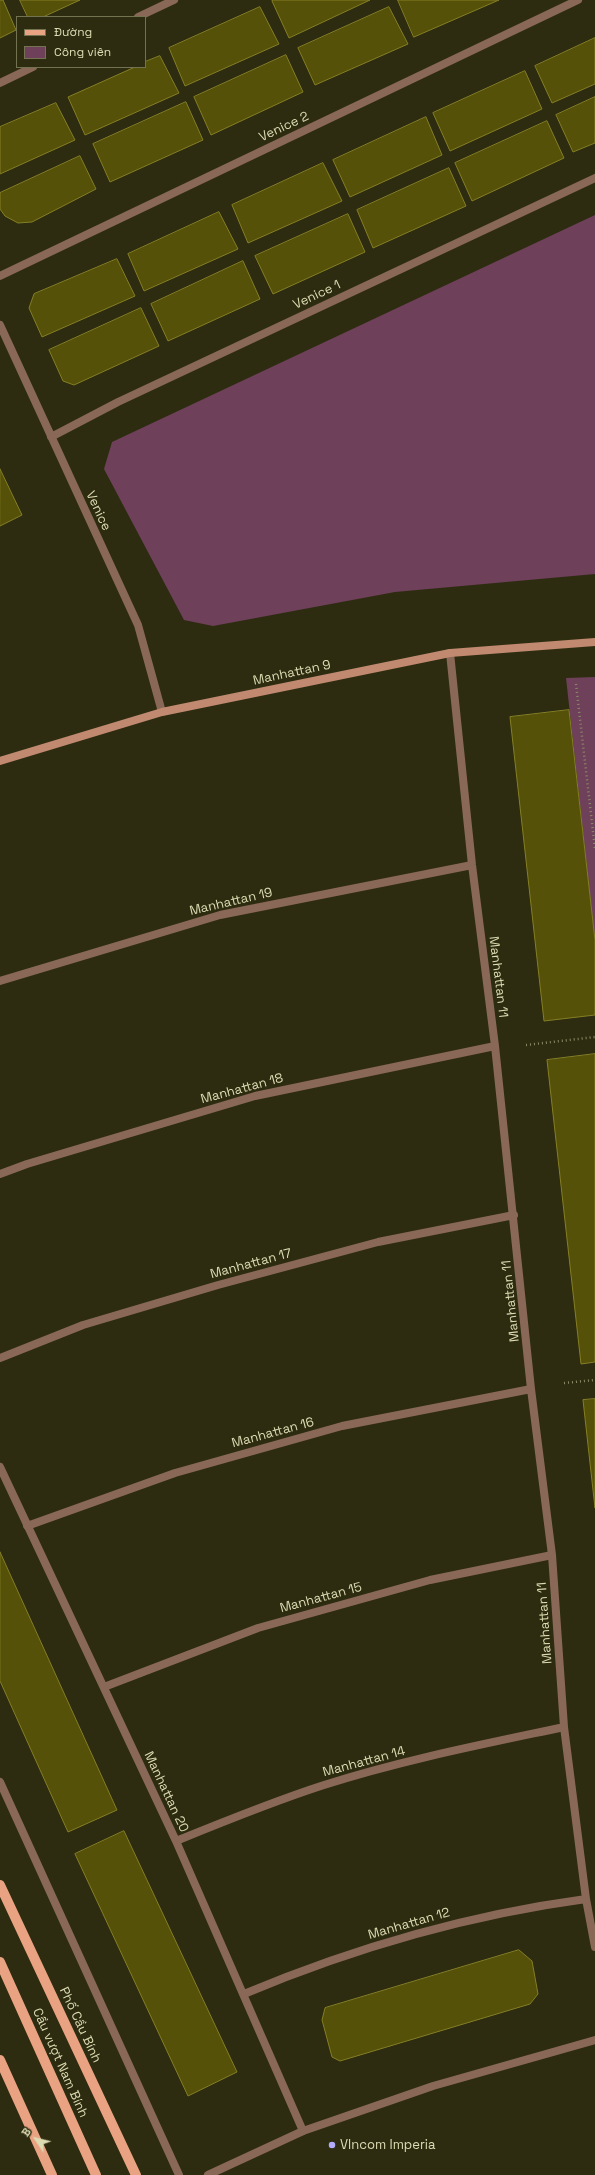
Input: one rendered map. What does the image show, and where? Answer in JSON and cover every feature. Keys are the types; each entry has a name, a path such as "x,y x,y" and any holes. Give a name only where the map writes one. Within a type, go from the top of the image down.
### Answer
{"main road":[{"name":"Manhattan 9","path":"0,760 162,712 450,652 595,642"},
{"name":"Phố Cầu Bính","path":"0,1885 136,2175"},
{"name":"Cầu vượt Nam Bính","path":"0,1962 96,2175"},
{"path":"0,2060 52,2175"}],"street":[{"path":"140,16 174,0"},
{"name":"Venice 2","path":"0,276 578,0"},
{"path":"0,83 31,68"},
{"name":"Venice 1","path":"51,437 118,402 595,178"},
{"name":"Venice","path":"0,325 138,625 162,712"},
{"name":"Manhattan 11","path":"450,652 472,865 495,1046 514,1215 531,1388 552,1556 564,1727 586,1899 595,1947"},
{"name":"Manhattan 19","path":"0,981 220,915 472,865"},
{"name":"Manhattan 18","path":"0,1174 27,1164 255,1096 495,1046"},
{"name":"Manhattan 17","path":"0,1358 83,1325 218,1285 378,1242 514,1215"},
{"name":"Manhattan 16","path":"27,1526 175,1473 342,1426 531,1388"},
{"name":"Manhattan 20","path":"0,1467 176,1841 303,2131"},
{"name":"Manhattan 15","path":"104,1687 258,1628 430,1580 552,1556"},
{"name":"Manhattan 14","path":"176,1841 245,1813 325,1785 447,1752 564,1727"},
{"path":"0,1782 178,2175"},
{"name":"Manhattan 12","path":"244,1994 289,1975 416,1932 524,1908 586,1899"},
{"path":"208,2175 303,2131 433,2086 595,2040"}],"path":[{"path":"576,684 595,849"},
{"path":"526,1045 595,1037"},
{"path":"564,1383 595,1380"}],"green space":[{"path":"595,215 595,574 395,592 213,626 184,620 104,469 112,442"},
{"path":"595,677 595,940 566,678"}],"building":[{"path":"0,0 3,0 16,30 0,38"},
{"path":"20,0 80,0 45,16 28,16"},
{"path":"370,0 289,38 272,1"},
{"path":"398,0 499,0 414,37"},
{"path":"260,7 279,44 185,86 169,48"},
{"path":"389,7 408,44 315,85 298,48"},
{"path":"595,38 595,84 552,103 535,66"},
{"path":"286,55 303,92 211,135 194,97"},
{"path":"160,56 179,93 85,135 68,97 133,68 146,68 146,62"},
{"path":"525,71 542,109 450,151 433,113"},
{"path":"595,97 595,143 573,152 556,115"},
{"path":"186,102 203,140 110,182 93,144"},
{"path":"56,103 75,140 0,174 0,127"},
{"path":"426,117 442,155 350,197 333,160"},
{"path":"547,121 564,158 472,201 455,163"},
{"path":"80,156 96,189 32,222 18,223 5,216 0,209 0,193"},
{"path":"323,163 342,201 248,243 232,205"},
{"path":"449,168 466,206 373,248 357,210"},
{"path":"219,212 238,249 144,291 128,254"},
{"path":"348,214 365,252 273,294 255,256"},
{"path":"117,259 135,296 42,337 29,308 34,294"},
{"path":"243,261 260,299 168,341 151,304"},
{"path":"141,308 159,346 74,385 63,381 49,350"},
{"path":"0,469 22,515 0,526"},
{"path":"569,710 595,940 595,1015 544,1021 510,717"},
{"path":"595,1054 595,1362 581,1364 547,1060"},
{"path":"595,1399 595,1508 583,1400"},
{"path":"0,1552 117,1810 68,1832 0,1681"},
{"path":"124,1831 237,2072 188,2096 75,1854"},
{"path":"519,1950 532,1961 538,1994 530,2004 340,2061 332,2057 322,2020 325,2008"}],"place":[{"name":"VIncom Imperia","path":"332,2145"}]}
